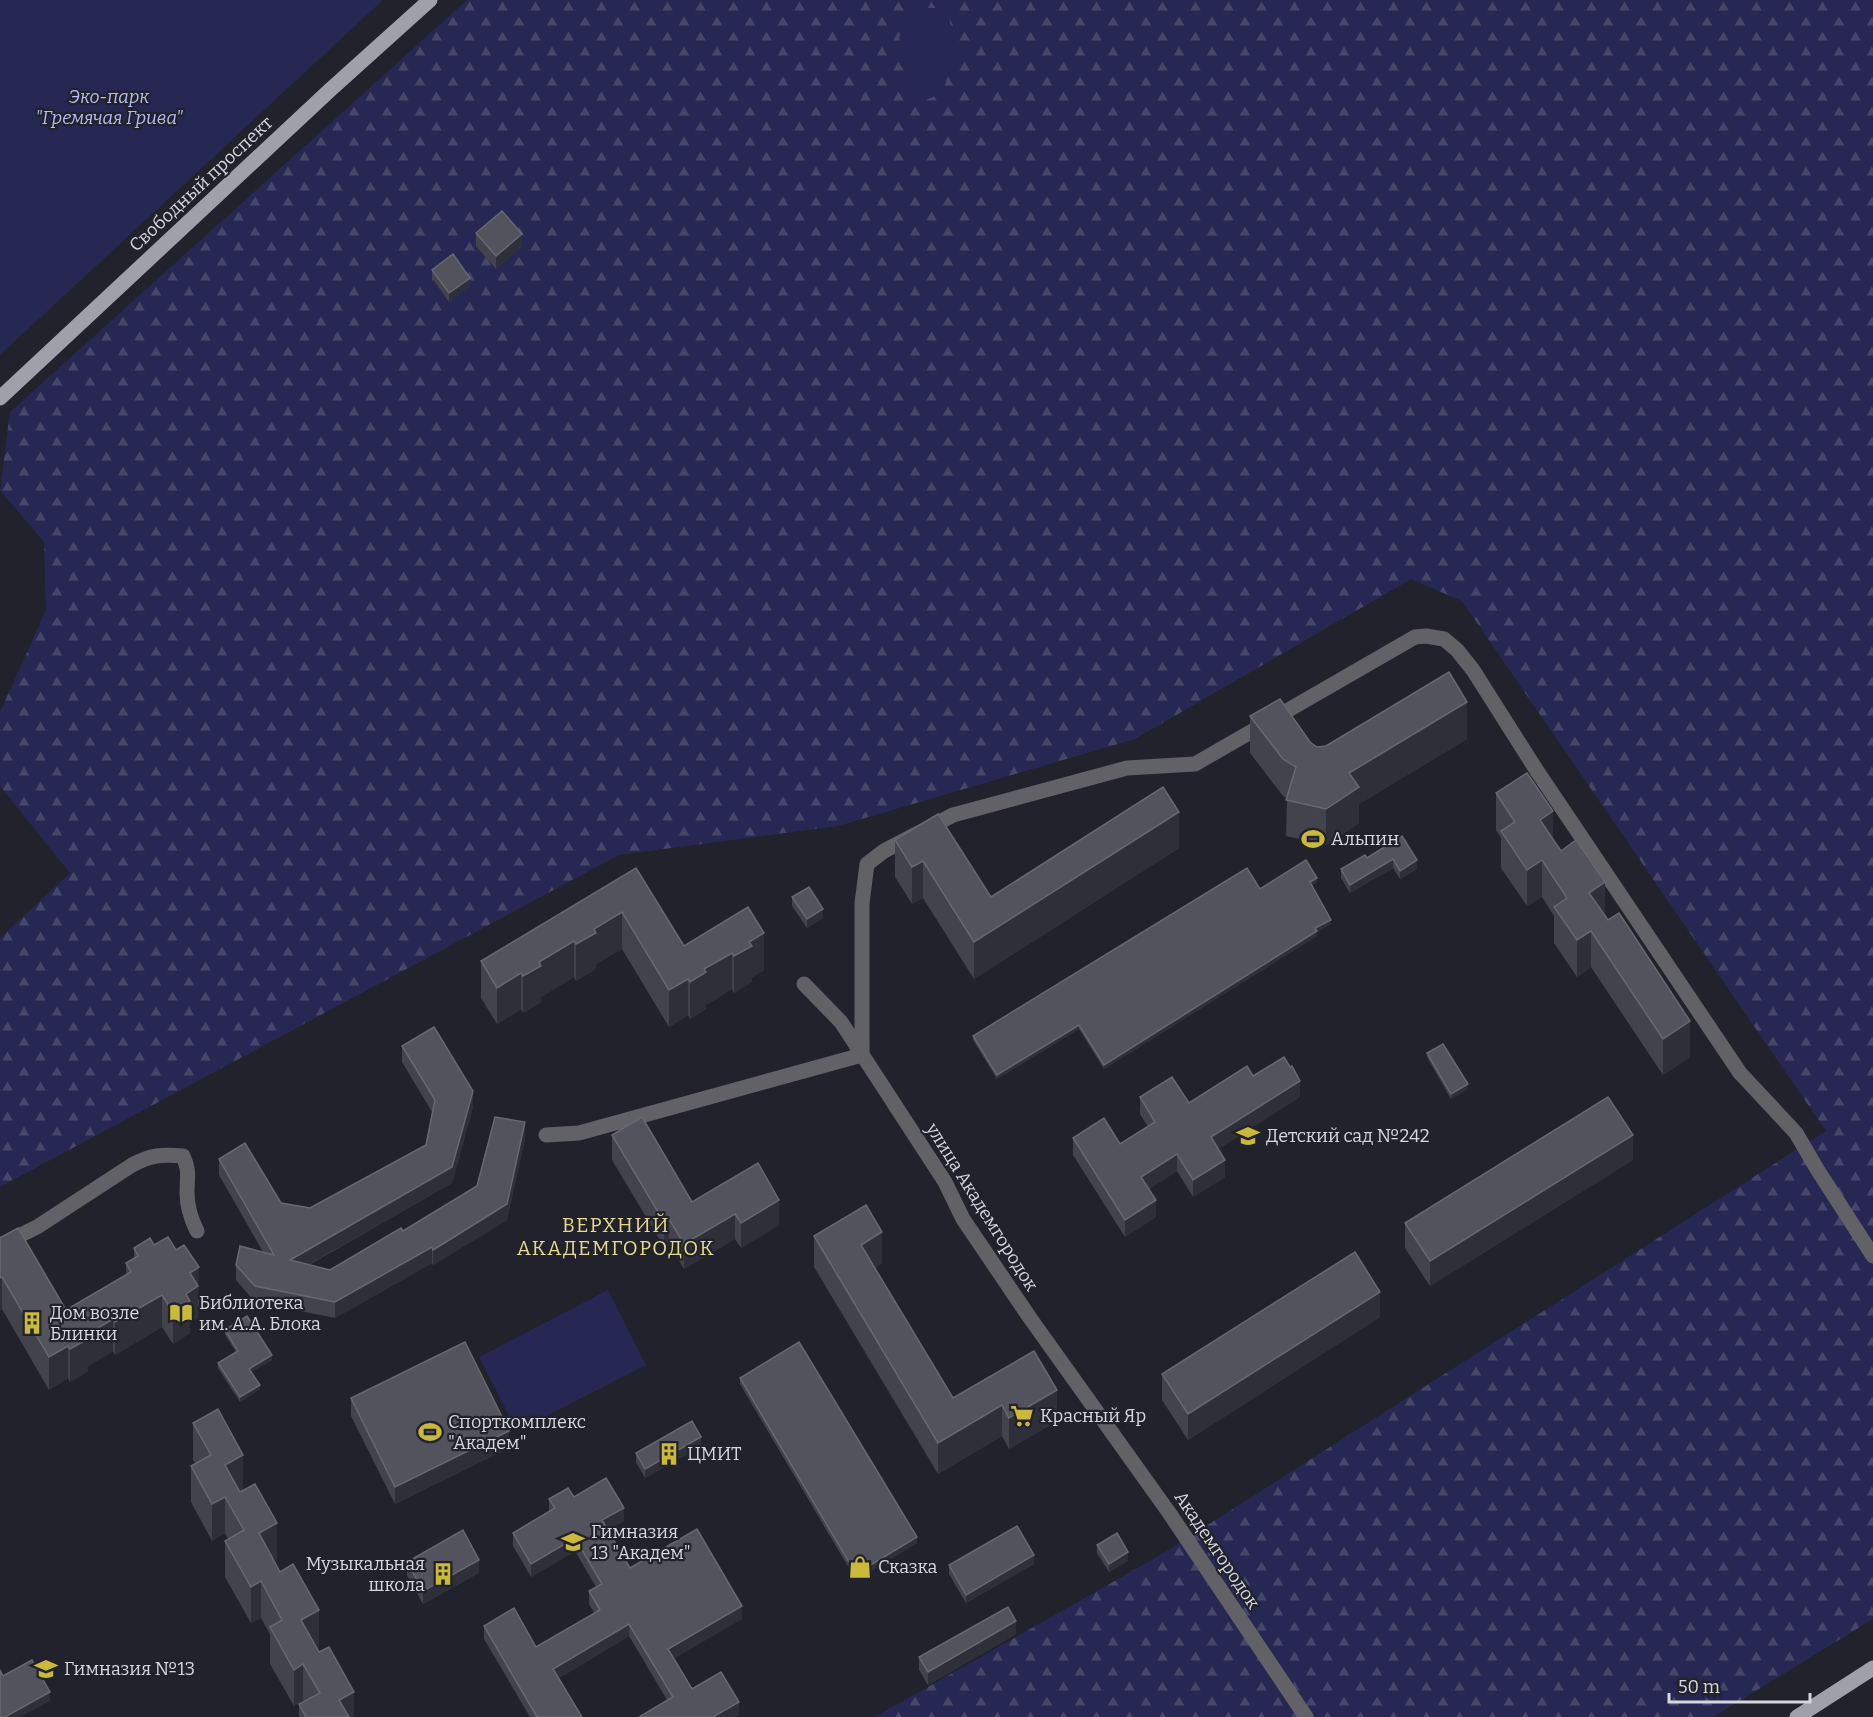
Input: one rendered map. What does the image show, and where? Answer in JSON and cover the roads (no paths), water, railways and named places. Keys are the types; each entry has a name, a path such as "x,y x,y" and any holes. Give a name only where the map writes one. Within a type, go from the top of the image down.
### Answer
{"main road":[{"name":"Свободный проспект","path":"0,398 330,90 430,0"},
{"path":"1797,1717 1873,1668"}],"street":[{"path":"546,1135 579,1133 862,1055 862,903 867,864 884,851 952,815 1127,768 1195,764 1415,637 1426,636 1444,639 1473,670 1537,771 1740,1073 1796,1132 1873,1256"},
{"name":"улица Академгородок","path":"804,984 841,1022 945,1182 963,1219 1094,1407"},
{"path":"0,1245 36,1227 132,1165 148,1157 162,1154 183,1155 188,1167 187,1193 190,1218 197,1231"},
{"name":"Академгородок","path":"1094,1407 1170,1514 1306,1717"}],"place":[{"name":"Альпин","path":"1313,839"},
{"name":"Детский сад №242","path":"1248,1136"},
{"name":"Библиотека им. А.А. Блока","path":"181,1313"},
{"name":"Дом возле Блинки","path":"32,1323"},
{"name":"Красный Яр","path":"1022,1416"},
{"name":"Спорткомплекс \"Академ\"","path":"430,1432"},
{"name":"ЦМИТ","path":"669,1454"},
{"name":"Гимназия 13 \"Академ\"","path":"573,1542"},
{"name":"Сказка","path":"860,1567"},
{"name":"Музыкальная школа","path":"443,1574"},
{"name":"Гимназия №13","path":"46,1669"}],"district":[{"name":"ВЕРХНИЙ АКАДЕМГОРОДОК","path":"616,1236"}],"park label":[{"name":"Эко-парк \"Гремячая Грива\"","path":"109,107"}]}
